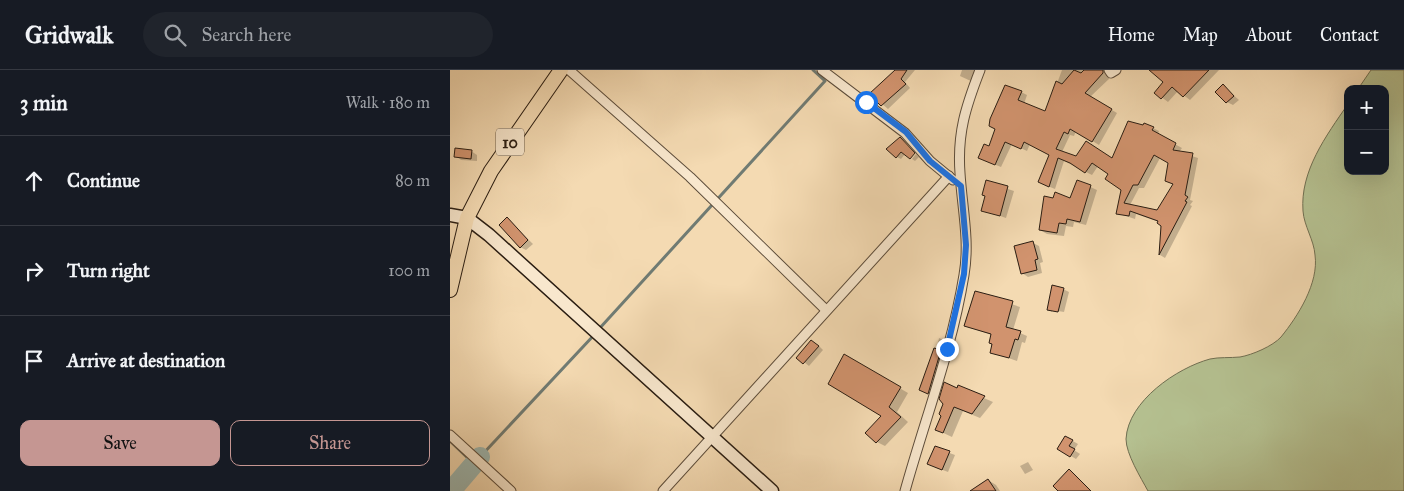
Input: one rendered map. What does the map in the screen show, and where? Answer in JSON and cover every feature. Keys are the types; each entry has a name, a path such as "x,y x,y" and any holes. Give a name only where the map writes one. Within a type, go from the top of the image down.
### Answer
{"main road":[{"name":"10","path":"450,290 466,218 491,171 561,70"}],"street":[{"path":"569,70 690,177 826,310"},
{"path":"822,70 906,132 930,161 961,186"},
{"path":"905,491 947,349 964,274 966,245 960,145 964,110 980,70"},
{"path":"1109,70 1111,73 1116,70"},
{"path":"663,491 949,176"},
{"path":"450,216 466,218 489,235 712,439 772,491"},
{"path":"450,435 511,491"}],"green space":[{"path":"1371,70 1404,70 1404,491 1148,491 1131,459 1126,439 1129,425 1135,412 1145,399 1169,378 1197,363 1213,358 1245,356 1273,344 1288,329 1306,299 1314,277 1315,266 1313,244 1303,211 1303,196 1310,168 1316,154 1344,110 1344,175 1389,175 1389,85 1361,85"}],"building":[{"path":"895,70 907,70 901,79 906,84 881,106 869,94"},
{"path":"1074,70 1081,73 1084,70 1103,70 1103,73 1085,93 1112,109 1092,142 1070,129 1068,134 1064,132 1056,149 1076,156 1086,141 1112,158 1128,121 1143,125 1144,123 1154,127 1152,130 1176,143 1173,150 1193,153 1185,195 1188,197 1185,201 1187,202 1159,255 1161,226 1157,223 1158,221 1130,211 1129,216 1116,214 1121,190 1105,179 1108,174 1092,163 1085,173 1058,158 1049,187 1038,182 1049,155 1024,142 1021,149 1005,142 995,165 978,158 984,144 989,146 995,129 989,126 990,119 1005,85 1022,91 1018,100 1045,111 1056,81 1062,84","holes":["1154,155 1168,163 1165,181 1173,184 1157,210 1124,203 1133,185 1138,185"]},
{"path":"1149,70 1209,70 1183,97 1172,87 1161,99 1154,93 1163,82"},
{"path":"1223,84 1234,96 1226,103 1215,92"},
{"path":"900,137 915,153 910,159 901,152 896,158 886,149"},
{"path":"455,148 472,150 471,159 454,157"},
{"path":"986,180 1008,186 1000,216 981,211 985,196 982,195"},
{"path":"1077,180 1091,185 1080,222 1067,219 1066,224 1059,223 1057,233 1039,230 1044,196 1053,198 1055,192 1070,198"},
{"path":"507,217 528,240 520,248 499,225"},
{"path":"1033,241 1038,259 1035,260 1037,270 1021,274 1014,246"},
{"path":"1052,285 1064,288 1058,312 1047,310"},
{"path":"975,291 1013,301 1006,327 1021,331 1018,340 1015,339 1009,358 990,353 992,344 989,343 991,334 964,326"},
{"path":"811,340 819,346 803,364 796,358"},
{"path":"934,348 941,350 928,394 919,390"},
{"path":"844,354 901,387 889,407 901,417 876,443 865,433 881,416 828,384"},
{"path":"944,382 957,388 958,385 985,396 972,414 954,407 943,433 935,430 941,416 939,414 943,404 939,399"},
{"path":"1065,436 1073,440 1069,446 1075,449 1070,457 1057,449"},
{"path":"935,446 950,451 942,470 927,464"},
{"path":"1069,469 1091,491 1058,491 1053,486"},
{"path":"988,479 996,491 970,491"}],"waterway":[{"path":"599,329 825,81 813,70"},
{"path":"480,457 595,334"},
{"path":"450,441 474,464"},
{"path":"451,491 480,457"}],"route":[{"path":"866,102 906,132 930,161 961,186 966,245 964,274 947,349"}]}
